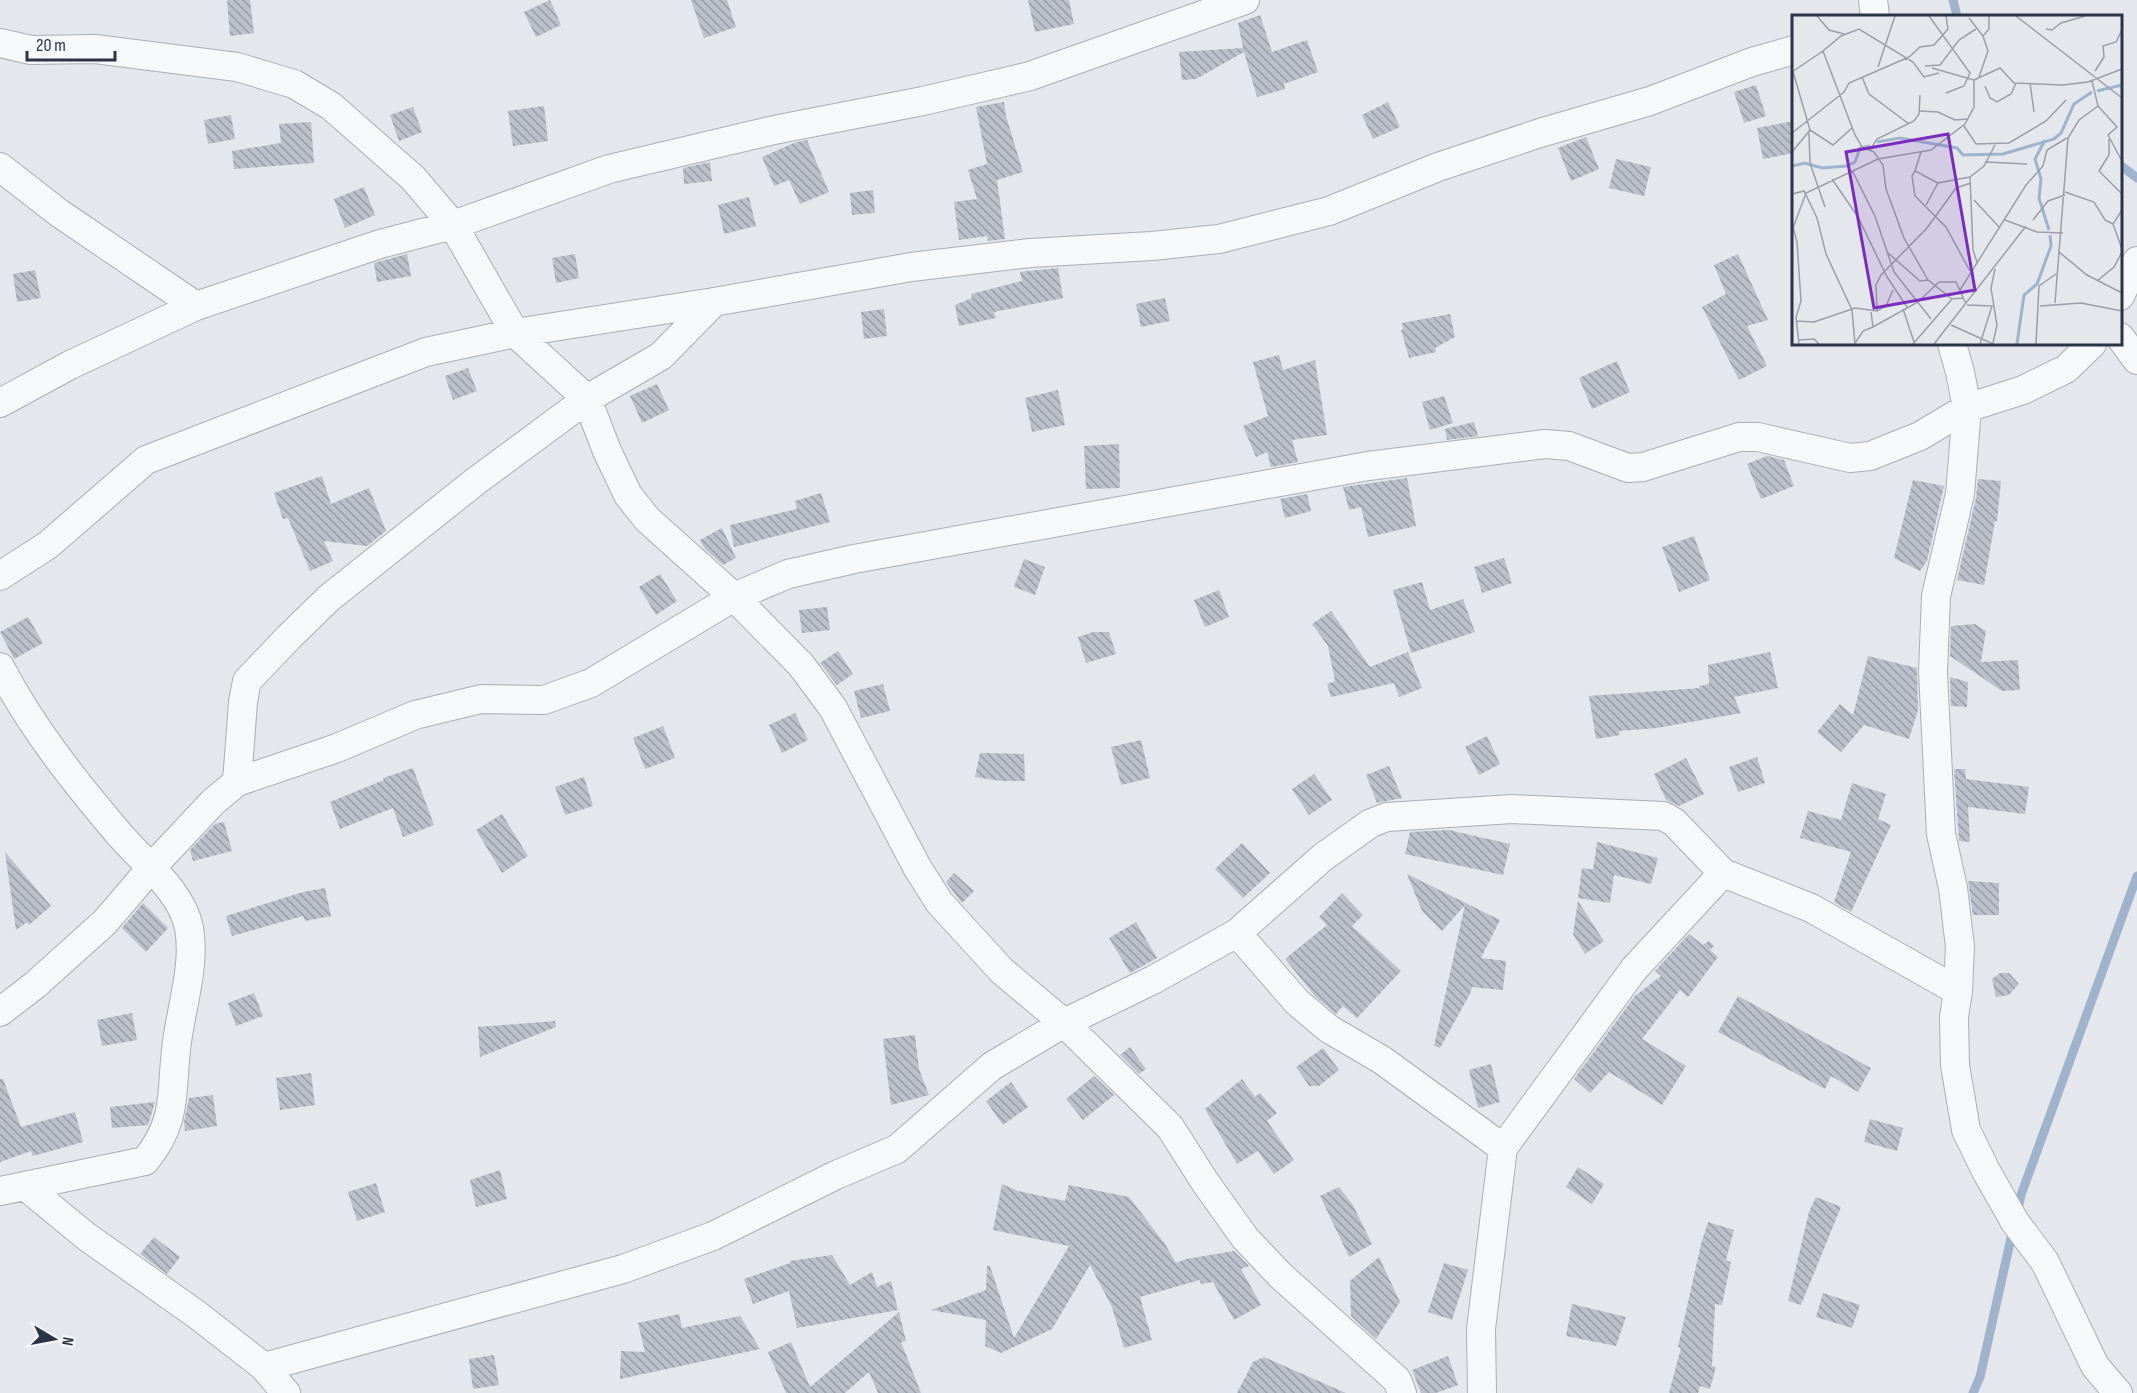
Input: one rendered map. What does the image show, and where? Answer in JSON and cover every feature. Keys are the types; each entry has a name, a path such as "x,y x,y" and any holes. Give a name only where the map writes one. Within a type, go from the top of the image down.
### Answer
{"street":[{"path":"0,403 70,365 196,306 380,244 453,225 609,169 774,130 922,101 1030,76 1245,0"},
{"path":"1873,0 1875,15"},
{"path":"0,44 31,50 94,49 225,65 294,84 331,106 413,178 453,225 515,333 587,399 606,451 628,495 647,519 734,597 801,665 833,708 917,867 939,902 1002,971 1064,1023 1170,1127 1245,1238 1280,1275 1397,1380 1402,1393"},
{"path":"0,576 48,545 146,460 426,352 515,333 714,302 911,267 1030,253 1152,246 1219,239 1329,211 1438,167 1540,133 1650,101 1752,62 1792,51"},
{"path":"0,167 58,213 196,306"},
{"path":"2122,294 2137,261"},
{"path":"237,782 243,702 247,681 289,637 329,598 476,481 587,399 661,356 714,302"},
{"path":"2122,338 2137,360"},
{"path":"1952,345 1967,408 1959,494 1936,596 1933,672 1941,834 1953,888 1960,947 1954,1017 1955,1065 1966,1130 1986,1171 2015,1222 2045,1262 2095,1366 2118,1393"},
{"path":"0,1012 35,985 105,922 152,867 213,802 237,782 337,748 415,716 481,699 544,700 591,683 734,597 789,574 854,559 1368,466 1545,444 1569,446 1628,468 1643,467 1739,438 1758,437 1850,458 1870,456 1920,436 1967,408 2023,390 2066,369 2091,345"},
{"path":"0,667 12,689 67,768 120,835 152,867 180,904 189,927 190,956 176,1048 170,1117 158,1145 145,1161 12,1189"},
{"path":"264,1367 623,1269 713,1236 836,1174 897,1149 992,1066 1064,1023 1153,980 1237,933 1323,857 1371,823 1387,817 1512,809 1663,816 1674,822 1723,873 1811,908 1958,991"},
{"path":"1482,1393 1481,1329 1503,1148 1634,969 1723,873"},
{"path":"1237,933 1296,1002 1329,1029 1382,1060 1503,1148"},
{"path":"12,1189 87,1237 196,1314 264,1367 286,1393"}],"building":[{"path":"227,0 250,0 254,33 230,36"},
{"path":"550,0 561,25 536,37 524,12"},
{"path":"691,0 727,0 736,27 704,38"},
{"path":"1028,0 1069,0 1074,24 1035,32"},
{"path":"1260,15 1272,52 1307,40 1318,72 1284,84 1285,89 1257,97 1244,52 1196,79 1182,80 1179,52 1243,48 1238,23"},
{"path":"1756,85 1766,116 1744,123 1734,92"},
{"path":"1004,102 1023,172 997,180 1005,239 988,241 987,236 959,240 954,202 977,199 968,170 987,164 976,107"},
{"path":"1388,102 1400,127 1373,139 1362,115"},
{"path":"544,106 548,141 513,146 508,111"},
{"path":"413,107 422,132 399,141 390,115"},
{"path":"231,115 235,139 208,144 204,120"},
{"path":"1792,121 1792,153 1763,159 1757,128"},
{"path":"311,122 314,163 234,169 232,151 281,143 279,124"},
{"path":"1586,137 1599,169 1571,181 1558,148"},
{"path":"807,140 829,192 800,204 789,180 774,186 762,157"},
{"path":"1616,159 1651,167 1644,196 1609,188"},
{"path":"710,162 712,181 684,184 683,168"},
{"path":"364,187 375,215 345,228 334,199"},
{"path":"873,190 875,213 852,215 850,193"},
{"path":"749,197 756,226 724,234 718,205"},
{"path":"407,254 411,276 377,282 374,263"},
{"path":"575,254 579,278 556,283 552,258"},
{"path":"1738,254 1768,320 1747,326 1767,366 1739,380 1702,307 1726,294 1714,265"},
{"path":"1058,268 1063,298 994,312 996,318 959,326 955,305 972,298 971,294 1022,281 1020,272"},
{"path":"35,270 41,298 17,302 13,274"},
{"path":"1165,298 1170,321 1141,327 1136,304"},
{"path":"884,309 887,336 864,339 861,312"},
{"path":"1450,314 1455,337 1435,348 1436,352 1409,358 1401,330 1403,329 1402,323"},
{"path":"1279,355 1283,370 1315,360 1327,435 1292,440 1298,462 1271,467 1267,452 1256,457 1243,426 1268,416 1253,362"},
{"path":"1617,361 1630,392 1592,409 1579,378"},
{"path":"468,368 477,391 453,400 445,376"},
{"path":"657,384 669,410 642,423 630,396"},
{"path":"1058,390 1065,425 1032,432 1025,398"},
{"path":"1444,396 1453,423 1430,430 1422,402"},
{"path":"1474,422 1478,436 1447,440 1445,429"},
{"path":"1119,444 1120,488 1086,489 1084,446"},
{"path":"1767,456 1784,460 1794,486 1761,499 1747,464"},
{"path":"322,476 331,504 369,488 386,531 367,546 324,541 333,561 310,571 288,518 283,519 274,493"},
{"path":"1407,478 1416,526 1368,537 1361,507 1349,510 1343,487"},
{"path":"1978,479 2001,481 1997,521 1995,521 1984,585 1957,580 1976,498"},
{"path":"1913,480 1944,486 1927,561 1920,571 1894,558"},
{"path":"821,493 830,522 734,547 730,525 797,509 795,501"},
{"path":"1307,494 1311,511 1285,518 1280,499"},
{"path":"722,528 736,558 723,565 705,549 700,540"},
{"path":"1694,536 1710,580 1679,592 1662,547"},
{"path":"1504,558 1512,583 1482,593 1474,567"},
{"path":"1024,559 1045,567 1035,595 1014,587"},
{"path":"660,574 677,601 656,615 639,587"},
{"path":"1422,582 1430,610 1463,599 1475,632 1411,653 1393,590"},
{"path":"1219,590 1229,617 1205,627 1194,600"},
{"path":"827,607 830,630 802,633 799,610"},
{"path":"1331,611 1370,667 1408,652 1422,688 1399,697 1394,683 1331,697 1327,684 1335,681 1328,646 1312,624"},
{"path":"28,617 43,643 14,659 0,632"},
{"path":"1975,624 1986,631 1981,662 2018,660 2020,690 2002,691 1950,656 1951,626"},
{"path":"1093,632 1109,632 1116,654 1086,663 1078,637"},
{"path":"838,651 853,674 837,685 820,663"},
{"path":"1770,652 1778,688 1734,697 1741,713 1657,728 1619,731 1620,735 1596,739 1589,696 1700,688 1699,686 1709,684 1708,665"},
{"path":"1868,656 1917,668 1918,710 1909,739 1864,725 1841,752 1817,732 1840,704 1853,715"},
{"path":"1950,677 1968,682 1967,707 1951,706"},
{"path":"883,684 890,711 861,718 854,691"},
{"path":"795,713 808,740 782,753 769,725"},
{"path":"663,726 675,758 645,769 633,738"},
{"path":"1487,736 1500,764 1479,775 1465,747"},
{"path":"1141,740 1150,778 1121,785 1111,747"},
{"path":"980,753 1024,754 1025,781 1001,781 975,777"},
{"path":"1757,757 1765,783 1738,792 1729,767"},
{"path":"1686,758 1704,794 1679,806 1666,800 1654,774"},
{"path":"1389,766 1402,798 1377,803 1366,775"},
{"path":"413,768 434,825 403,837 393,808 340,829 330,802 384,780 383,778"},
{"path":"1954,769 1965,769 1966,779 2029,787 2025,814 1968,807 1970,842 1959,841"},
{"path":"1314,774 1332,800 1309,815 1292,789"},
{"path":"584,777 593,806 565,815 555,787"},
{"path":"1852,783 1886,794 1878,819 1891,825 1851,912 1834,902 1851,852 1800,838 1808,811 1841,820"},
{"path":"502,814 528,856 502,873 476,830"},
{"path":"224,822 232,851 193,861 190,850 215,824"},
{"path":"1449,830 1510,844 1503,875 1405,854 1410,832"},
{"path":"1597,842 1658,858 1651,884 1614,875 1610,903 1578,898 1582,868 1593,870"},
{"path":"1242,843 1270,873 1243,898 1215,869"},
{"path":"5,852 51,906 29,925 27,922 16,930"},
{"path":"954,873 974,891 962,903 946,882"},
{"path":"1407,874 1500,920 1481,958 1506,961 1503,990 1472,987 1440,1048 1434,1046 1465,905 1442,931 1422,911"},
{"path":"1968,881 1999,883 1999,915 1973,915"},
{"path":"325,888 331,916 305,921 303,916 232,936 226,916 303,892"},
{"path":"1342,893 1363,915 1352,926 1401,971 1357,1018 1343,1006 1336,1014 1315,996 1285,959 1327,925 1319,917"},
{"path":"1578,901 1604,941 1585,954 1573,934"},
{"path":"143,903 168,928 146,952 122,928"},
{"path":"1136,922 1157,958 1130,973 1109,938"},
{"path":"1689,934 1703,945 1709,941 1714,946 1710,950 1718,957 1688,997 1680,990 1642,1039 1686,1066 1662,1105 1609,1072 1590,1093 1574,1079 1635,996 1661,976 1655,971"},
{"path":"2000,973 2009,973 2019,984 2009,995 1996,997 1992,979"},
{"path":"254,993 263,1016 236,1026 228,1003"},
{"path":"1738,996 1871,1068 1858,1092 1831,1076 1825,1089 1718,1032"},
{"path":"132,1013 137,1040 102,1046 97,1020"},
{"path":"555,1021 556,1027 480,1057 478,1027"},
{"path":"915,1035 919,1069 929,1095 891,1105 883,1039"},
{"path":"1130,1047 1146,1069 1139,1074 1120,1055"},
{"path":"1323,1048 1339,1070 1319,1086 1309,1086 1296,1067"},
{"path":"1491,1064 1500,1102 1478,1108 1469,1070"},
{"path":"311,1073 315,1105 280,1110 276,1078"},
{"path":"1094,1076 1114,1095 1083,1120 1066,1099"},
{"path":"0,1079 3,1079 21,1127 75,1112 83,1142 33,1156 31,1151 0,1162"},
{"path":"1242,1079 1255,1097 1260,1093 1277,1113 1267,1121 1294,1160 1274,1174 1258,1151 1237,1164 1205,1109"},
{"path":"1011,1082 1028,1107 1003,1125 986,1101"},
{"path":"213,1095 217,1126 185,1131 184,1122 189,1098"},
{"path":"155,1102 148,1125 112,1128 110,1107"},
{"path":"1870,1119 1903,1128 1897,1151 1864,1142"},
{"path":"1578,1167 1604,1184 1592,1204 1566,1187"},
{"path":"500,1170 507,1199 476,1207 470,1180"},
{"path":"376,1183 385,1212 357,1221 348,1192"},
{"path":"1002,1184 1018,1191 1065,1201 1069,1185 1129,1197 1165,1244 1176,1263 1186,1259 1234,1251 1249,1266 1241,1269 1261,1305 1234,1320 1213,1282 1201,1284 1200,1280 1140,1297 1152,1340 1124,1348 1112,1307 1090,1265 1052,1329 1001,1353 985,1346 986,1320 931,1310 986,1290 987,1266 990,1266 1014,1338 1069,1246 993,1230"},
{"path":"1339,1187 1353,1205 1372,1244 1349,1257 1320,1196"},
{"path":"1816,1197 1841,1207 1801,1305 1788,1301 1809,1212"},
{"path":"1708,1222 1734,1230 1726,1260 1731,1262 1722,1305 1715,1304 1712,1366 1716,1367 1710,1389 1700,1386 1698,1393 1669,1393 1681,1348 1678,1347 1701,1244"},
{"path":"154,1237 180,1257 167,1274 140,1254"},
{"path":"832,1255 850,1285 872,1272 877,1287 891,1281 898,1310 797,1328 789,1291 753,1304 744,1279 790,1263 790,1261"},
{"path":"1379,1257 1400,1302 1376,1339 1351,1316 1350,1281"},
{"path":"1444,1263 1468,1270 1452,1320 1428,1312"},
{"path":"1823,1293 1860,1305 1852,1328 1816,1317"},
{"path":"1572,1304 1626,1317 1616,1346 1566,1336"},
{"path":"899,1312 906,1341 901,1342 921,1393 878,1393 869,1372 845,1393 786,1393 768,1352 791,1342 810,1387"},
{"path":"679,1314 682,1328 740,1316 760,1349 620,1379 621,1351 645,1352 638,1323"},
{"path":"494,1355 499,1385 473,1389 469,1359"},
{"path":"1448,1356 1458,1385 1436,1393 1421,1393 1412,1370"},
{"path":"1264,1357 1346,1393 1237,1393 1253,1362"}],"waterway":[{"path":"1953,0 1957,15"},
{"path":"2122,167 2137,178"},
{"path":"2017,1213 2021,1195 2137,876"},
{"path":"1973,1393 1980,1377 2013,1229"}]}
